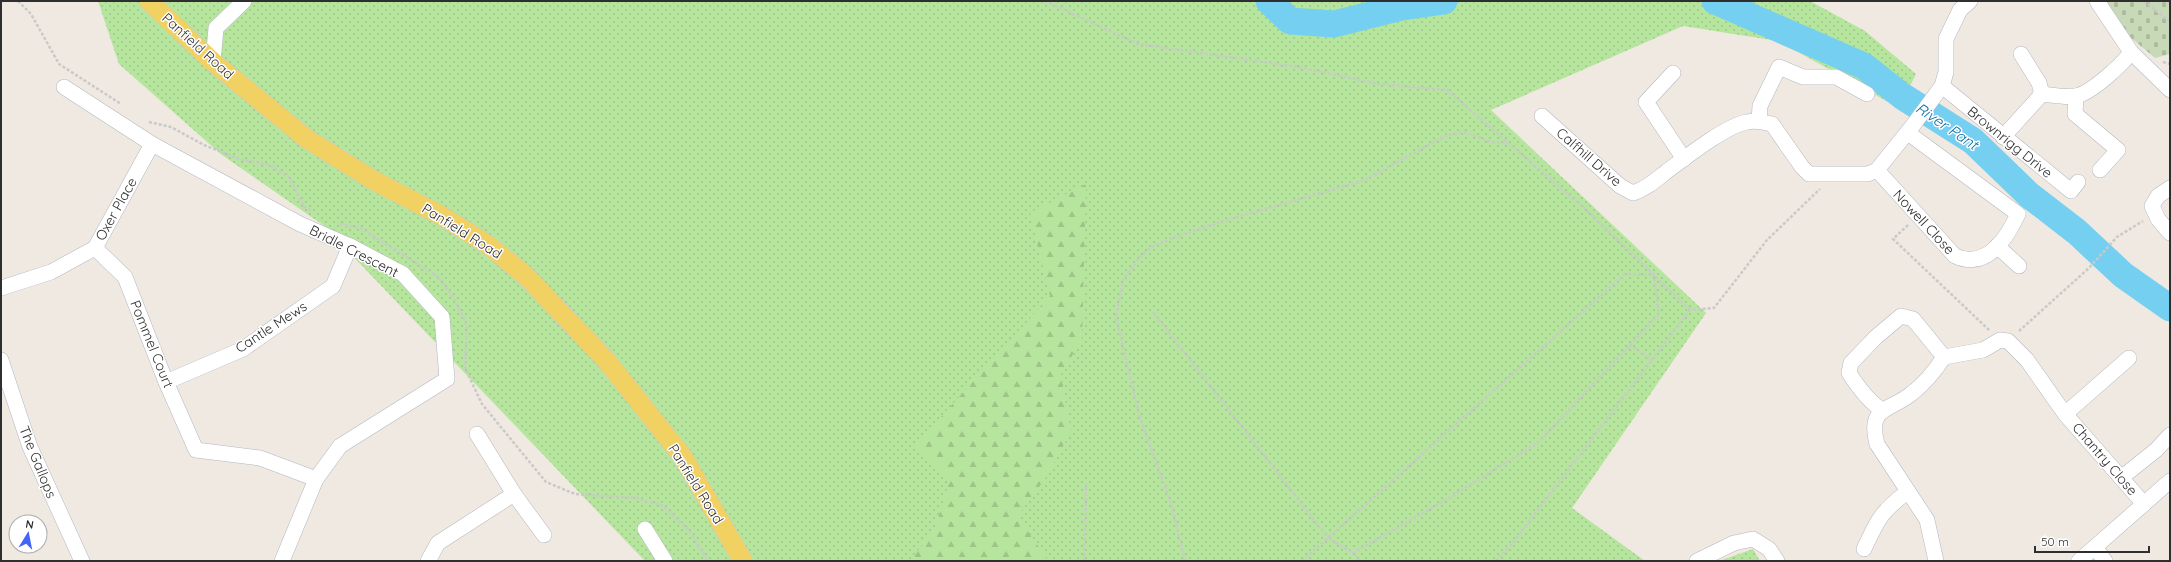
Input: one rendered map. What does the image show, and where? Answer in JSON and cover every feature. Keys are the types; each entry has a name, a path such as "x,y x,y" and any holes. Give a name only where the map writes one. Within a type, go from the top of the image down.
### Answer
{"main road":[{"name":"Panfield Road","path":"149,1 213,62 307,139 373,180 442,216 488,245 525,275 606,360 683,457 743,561"}],"street":[{"path":"213,62 216,28 244,1"},
{"path":"2097,1 2131,52 2170,90"},
{"path":"1673,73 1646,102 1684,159 1735,126 1759,121 1772,124 1802,167 1809,174 1868,174 1877,170 1911,129 1938,91 1946,72 1946,39 1960,4"},
{"path":"2042,94 2076,96 2085,93 2124,62 2131,52"},
{"path":"2021,54 2039,83 2042,94"},
{"path":"1759,121 1760,106 1779,67 1803,77 1836,77 1867,94"},
{"name":"Bridle Crescent","path":"64,87 152,144 300,224 350,246 403,274 442,317 447,379 340,446 316,478 282,561"},
{"name":"Brownrigg Drive","path":"1938,91 2003,137 2071,191 2078,182"},
{"path":"2003,137 2042,94"},
{"path":"2076,96 2075,114 2118,150 2100,170"},
{"name":"Calfhill Drive","path":"1542,116 1620,186 1633,193 1642,190 1684,159"},
{"name":"Nowell Close","path":"1877,170 1955,256 1966,261 1982,258 1991,253 1997,246 2012,227 2018,214 1911,129"},
{"name":"Oxer Place","path":"1,288 51,272 95,248 152,144"},
{"path":"2170,188 2158,196 2152,206 2155,214 2170,233"},
{"name":"Cantle Mews","path":"166,382 243,348 333,286 350,246"},
{"path":"1997,246 2019,266"},
{"name":"Pommel Court","path":"95,248 125,277 166,382 196,450 260,458 316,478"},
{"path":"1882,410 1871,403 1849,373 1851,363 1889,324 1901,316 1913,319 1944,357"},
{"path":"1936,561 1927,520 1907,492 1877,444 1873,430 1882,410 1910,395 1934,372 1944,357 1983,350 2004,340"},
{"name":"Chantry Close","path":"2004,340 2027,360 2065,414 2144,504"},
{"name":"Chantry Close","path":"2065,414 2129,358"},
{"name":"The Gallops","path":"1,360 30,446 82,561"},
{"path":"477,434 514,494 544,535"},
{"path":"2121,478 2156,450 2170,435"},
{"path":"2079,561 2170,481"},
{"path":"1864,549 1880,516 1888,506 1907,492"},
{"path":"428,561 438,543 514,494"},
{"path":"645,529 665,561"},
{"path":"1697,561 1734,543 1753,539 1769,549 1777,561"},
{"path":"2095,547 2105,561"}],"path":[{"path":"18,1 31,14 59,64 124,106"},
{"path":"1045,1 1138,44 1298,67 1379,84 1447,90 1508,145 1592,216 1690,310"},
{"path":"2144,1 2170,22"},
{"path":"2167,1 2170,5"},
{"path":"144,119 150,123 171,127 204,145 239,159 269,165 289,177 304,207 317,214"},
{"path":"1185,561 1171,503 1140,418 1116,318 1123,280 1139,258 1152,247 1173,238 1223,221 1363,181 1445,136 1464,132 1491,142 1508,145"},
{"path":"1496,561 1512,544 1690,310 1714,308 1767,240 1818,190 1841,174"},
{"path":"1918,216 1893,239 2004,340 2089,268 2117,237 2155,214"},
{"path":"335,223 360,228 438,276 454,298 467,326 465,368 482,404 546,482 575,494 636,498 663,506 689,530 708,561"},
{"path":"1302,561 1625,274 1654,275"},
{"path":"1353,553 1449,498 1539,442 1659,314 1654,275"},
{"path":"1153,312 1328,538 1353,553 1360,561"},
{"path":"1630,345 1652,360"},
{"path":"1084,561 1086,484"}],"green space":[{"path":"98,1 1810,1 1865,31 1916,74 1899,108 1778,41 1683,26 1491,110 1706,313 1572,508 1645,561 645,561 323,225 222,155 119,64"},
{"path":"2104,1 2170,1 2170,54 2155,58 2130,37"},
{"path":"1086,184 1082,338 1061,375 1071,432 1045,479 1018,516 1048,561 910,561 935,528 950,479 914,447 1050,296 1030,213"},
{"path":"1753,549 1760,561 1719,561"}],"waterway":[{"name":"River Pant","path":"1269,1 1290,21 1334,24 1402,7 1444,1"},
{"name":"River Pant","path":"1715,1 1864,66 1902,96 1973,141 2029,195 2077,232 2123,275 2170,308"}]}
